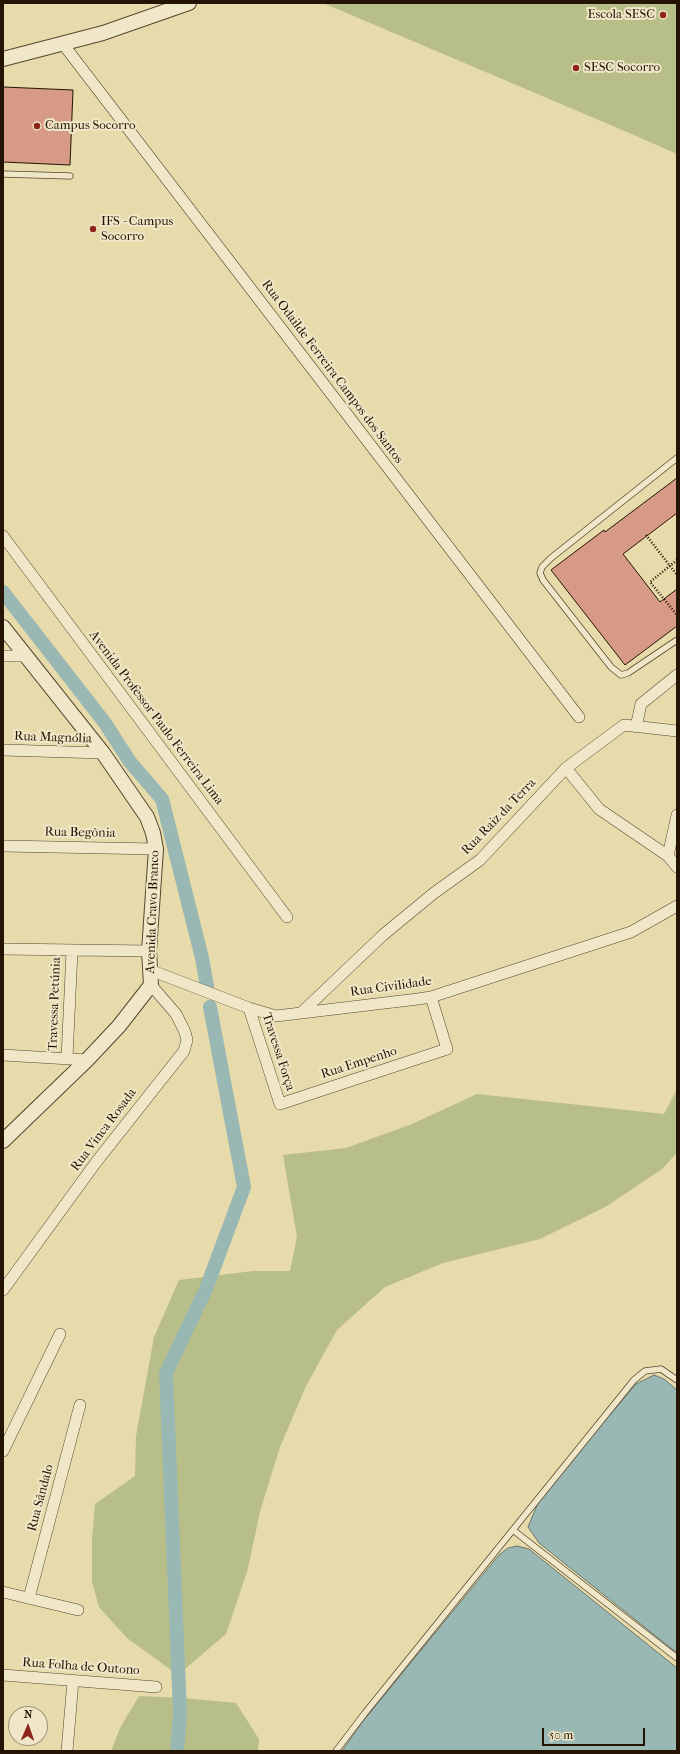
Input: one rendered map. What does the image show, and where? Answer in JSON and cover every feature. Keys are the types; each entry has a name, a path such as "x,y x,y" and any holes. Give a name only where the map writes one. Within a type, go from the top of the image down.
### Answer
{"street":[{"path":"3,59 103,33 174,6 189,3"},
{"name":"Rua Odailde Ferreira Campos dos Santos","path":"63,44 579,717"},
{"name":"Avenida Professor Paulo Ferreira Lima","path":"3,536 287,917"},
{"name":"Avenida Cravo Branco","path":"3,626 102,753 146,817 153,833 156,849 149,951 151,985 119,1026 87,1060 3,1141"},
{"path":"3,656 27,656"},
{"path":"636,726 641,704 677,675"},
{"name":"Rua Raiz da Terra","path":"301,1013 383,935 434,893 480,860 566,768 624,725 677,731"},
{"name":"Rua Magnólia","path":"3,750 102,753"},
{"path":"566,768 599,810 668,856 677,867"},
{"path":"668,856 677,815"},
{"name":"Rua Begônia","path":"3,846 156,849"},
{"name":"Rua Civilidade","path":"150,970 249,1008 276,1016 301,1013 432,997 631,932 677,906"},
{"path":"3,949 149,951"},
{"name":"Travessa Petúnia","path":"67,1058 72,951"},
{"name":"Rua Vinca Rosada","path":"3,1290 101,1155 184,1051 187,1040 185,1032 176,1014 151,985"},
{"name":"Rua Empenho","path":"280,1104 447,1049 432,997"},
{"name":"Travessa Força","path":"249,1008 280,1104"},
{"path":"3,1055 87,1060"},
{"path":"3,1451 60,1334"},
{"name":"Rua Sândalo","path":"29,1598 80,1404"},
{"path":"3,1592 78,1610"},
{"name":"Rua Folha de Outono","path":"3,1676 156,1687"},
{"path":"66,1751 73,1681"}],"lane":[{"path":"3,174 70,176"},
{"path":"677,458 551,558 542,567 540,573 543,580 611,667 621,675 628,673 677,640"},
{"path":"336,1751 345,1737 634,1380 645,1371 661,1369 677,1380"},
{"path":"513,1530 677,1658"}],"path":[{"path":"646,535 677,575"},
{"path":"677,560 650,582 677,615"}],"green space":[{"name":"SESC Socorro","path":"323,3 677,3 677,154 627,132"},
{"path":"677,1089 677,1153 662,1169 607,1206 540,1239 443,1263 385,1287 337,1330 306,1386 280,1447 261,1508 247,1572 226,1634 178,1675 127,1638 99,1607 92,1582 92,1539 95,1504 135,1476 136,1436 154,1337 179,1280 253,1271 290,1271 297,1237 283,1155 346,1148 412,1124 477,1094 664,1114"},
{"path":"139,1696 236,1703 259,1739 258,1751 111,1751 120,1728"}],"water":[{"path":"654,1375 664,1379 677,1390 677,1653 539,1543 528,1527 540,1498 556,1478 636,1384"},
{"path":"517,1546 529,1549 677,1668 677,1751 342,1751 363,1721 499,1555 508,1548"}],"building":[{"name":"Campus Socorro","path":"3,87 73,90 70,165 3,162"},
{"path":"677,478 677,513 623,554 660,602 677,589 677,626 625,665 551,570"}],"waterway":[{"path":"3,592 105,723 130,762 162,799 202,958 207,986"},
{"path":"177,1751 180,1713 166,1373 206,1289 244,1187 210,1007"}],"place":[{"name":"Escola SESC","path":"663,15"},
{"name":"SESC Socorro","path":"576,68"},
{"name":"Campus Socorro","path":"37,126"},
{"name":"IFS - Campus Socorro","path":"93,229"}]}
